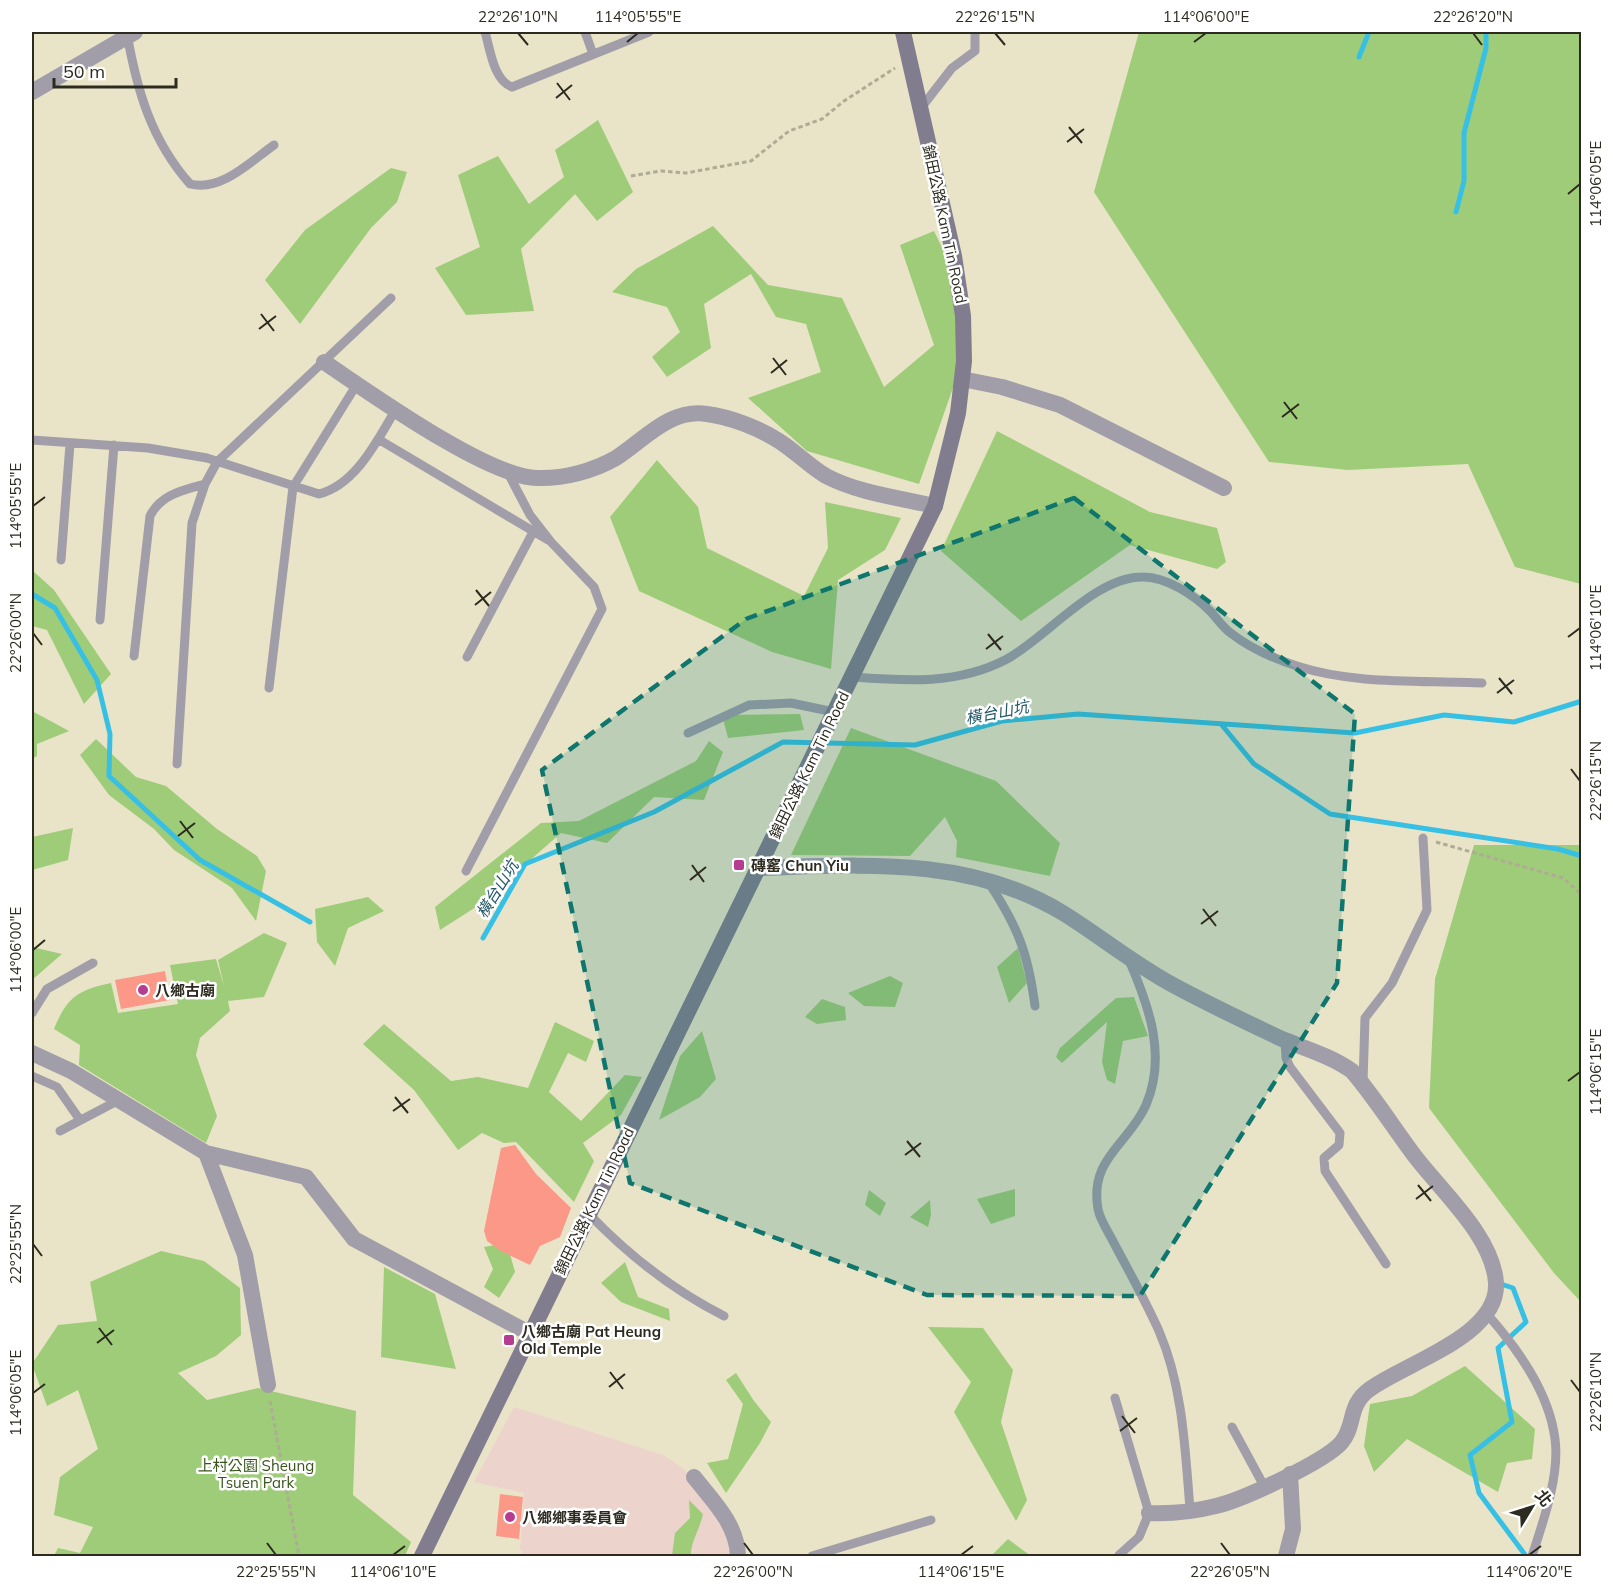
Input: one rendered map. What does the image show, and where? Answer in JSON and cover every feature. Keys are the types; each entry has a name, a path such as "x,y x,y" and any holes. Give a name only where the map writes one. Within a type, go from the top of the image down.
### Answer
{"main road":[{"name":"錦田公路 Kam Tin Road","path":"422,1557 529,1333 935,506 951,447 963,379 965,341 960,286 903,32"}],"street":[{"path":"32,92 130,33"},
{"path":"324,362 443,440 507,471 536,478 586,471 616,458 676,417 706,413 779,440 825,475 841,482 935,506"},
{"path":"963,379 1002,387 1060,405 1224,488"},
{"path":"759,868 865,865 920,867 986,878 1062,913 1172,985 1285,1040 1340,1063 1363,1084 1480,1241 1496,1282 1496,1293 1487,1314 1466,1334 1367,1391 1352,1411 1347,1432 1341,1443 1313,1463 1216,1506 1149,1513"},
{"path":"32,1053 71,1071 206,1153 306,1177 354,1239 529,1333"},
{"path":"206,1153 244,1255 268,1385"},
{"path":"1286,1557 1293,1529 1290,1474"},
{"path":"694,1477 729,1523 736,1538 738,1557"}],"lane":[{"path":"485,32 499,75 512,87 649,32"},
{"path":"585,32 593,54"},
{"path":"921,109 952,68 975,51 975,32"},
{"path":"130,33 141,101 153,130 190,184 200,186 222,181 274,146"},
{"path":"177,764 192,523 205,484 217,462 392,298"},
{"path":"269,688 293,487 357,384"},
{"path":"32,440 148,448 243,468 319,494 333,491 348,479 378,439 396,409"},
{"path":"378,439 551,542"},
{"path":"61,560 70,444"},
{"path":"100,620 114,445"},
{"path":"466,872 602,609 594,587 551,542 530,514 507,471"},
{"path":"134,656 150,516 155,506 166,498 205,484"},
{"path":"467,657 533,532"},
{"path":"852,677 931,681 982,669 1008,658 1110,585 1142,577 1157,579 1176,587 1208,609 1229,633 1251,646 1297,666 1381,680 1482,682"},
{"path":"688,734 749,705 791,703 834,712"},
{"path":"1363,1084 1365,1018 1392,983 1427,910 1423,838"},
{"path":"986,878 1009,914 1022,940 1030,969 1035,1006"},
{"path":"1128,958 1147,1001 1156,1065 1146,1106 1107,1158 1099,1176 1098,1210 1159,1331 1175,1379 1186,1448 1190,1509"},
{"path":"32,1013 47,989 93,963"},
{"path":"1285,1040 1286,1058 1290,1067 1340,1133 1339,1145 1324,1158 1324,1171 1386,1264"},
{"path":"32,1076 57,1087 80,1120"},
{"path":"60,1131 119,1100"},
{"path":"588,1214 621,1248 651,1273 688,1298 724,1316"},
{"path":"1487,1314 1503,1332 1537,1384 1549,1409 1556,1441 1549,1501 1532,1557"},
{"path":"1115,1398 1149,1513 1139,1537 1119,1555"},
{"path":"1232,1427 1264,1486"},
{"path":"812,1557 931,1520"}],"path":[{"path":"631,176 661,171 686,174 751,161 789,131 822,119 853,95 910,60"},
{"path":"1423,838 1563,878 1581,895"},
{"path":"268,1385 299,1557"}],"highlighted area":[{"path":"1074,498 1355,714 1337,983 1140,1296 927,1295 630,1183 542,770 746,619"}],"shaded area":[{"path":"514,1407 663,1455 684,1469 729,1533 732,1556 525,1556 520,1549 524,1493 474,1482"}],"green space":[{"path":"1139,32 1581,32 1581,584 1515,567 1468,464 1348,470 1269,462 1094,192"},
{"path":"598,120 633,192 597,221 575,194 521,249 534,311 466,315 435,268 480,247 458,175 498,156 529,204 564,177 555,150"},
{"path":"391,168 407,172 397,202 371,228 300,324 265,280 305,230"},
{"path":"713,226 768,285 842,298 884,387 934,345 900,245 934,231 964,293 954,385 919,484 807,451 748,398 821,372 806,324 776,317 751,274 704,304 711,348 667,377 652,357 680,332 667,307 612,292 636,269"},
{"path":"997,431 1150,512 1217,528 1226,562 1217,569 1130,545 1021,621 941,551"},
{"path":"657,460 698,507 707,548 804,596 828,548 825,502 901,518 885,550 838,580 831,669 772,652 639,591 610,517"},
{"path":"32,570 54,590 111,674 84,704 47,630 32,626"},
{"path":"32,711 69,731 37,744 37,756 32,759"},
{"path":"800,714 804,730 728,738 722,715"},
{"path":"851,728 996,781 1060,843 1050,876 956,857 957,841 945,817 910,856 791,855"},
{"path":"96,739 136,777 166,786 217,829 257,856 266,871 256,921 232,888 174,850 154,829 109,795 80,755"},
{"path":"709,741 723,752 704,800 654,797 607,843 561,833 479,905 440,930 435,907 541,823 579,821 696,761"},
{"path":"73,828 68,860 32,870 32,837"},
{"path":"1474,845 1581,845 1581,1302 1554,1273 1429,1108 1435,979"},
{"path":"368,897 384,911 348,928 335,966 317,942 315,909"},
{"path":"264,933 287,943 264,997 228,1001 230,1011 200,1038 196,1055 217,1116 206,1143 79,1065 80,1045 54,1029 64,1009 75,997 82,992 111,983 118,1013 178,1004 170,965 216,959 224,986 218,960"},
{"path":"32,947 62,954 32,980"},
{"path":"1018,948 1027,983 1009,1003 997,967"},
{"path":"890,976 903,983 895,1007 864,1006 848,993"},
{"path":"1134,997 1148,1036 1123,1041 1115,1084 1107,1080 1102,1062 1107,1022 1062,1063 1056,1057 1060,1048 1116,998"},
{"path":"822,999 845,1007 846,1020 817,1024 805,1017"},
{"path":"555,1022 594,1041 586,1062 568,1053 549,1092 581,1121 625,1075 642,1077 621,1115 583,1143 594,1161 574,1202 516,1142 504,1143 482,1133 458,1150 414,1090 363,1044 384,1024 451,1081 478,1077 528,1088"},
{"path":"702,1031 716,1079 700,1097 659,1120 680,1056"},
{"path":"1015,1189 1015,1216 991,1224 977,1199"},
{"path":"869,1190 886,1203 880,1216 865,1205"},
{"path":"930,1200 931,1215 928,1227 910,1217"},
{"path":"507,1243 515,1272 499,1298 484,1287 493,1269 484,1247"},
{"name":"上村公園 Sheung Tsuen Park","path":"161,1251 204,1261 240,1288 241,1335 216,1356 178,1373 207,1400 258,1388 356,1411 353,1495 411,1542 405,1556 54,1556 58,1548 80,1553 93,1527 54,1515 60,1477 98,1449 78,1390 47,1406 32,1364 58,1325 97,1321 90,1282"},
{"path":"625,1262 638,1297 669,1309 670,1321 621,1302 601,1283"},
{"path":"384,1267 435,1294 456,1369 381,1357"},
{"path":"928,1327 983,1328 1013,1370 1001,1422 1027,1500 1016,1521 954,1412 971,1382"},
{"path":"1465,1366 1535,1429 1532,1459 1507,1463 1498,1492 1407,1439 1374,1472 1364,1446 1370,1404 1412,1396"},
{"path":"736,1373 771,1422 760,1443 726,1493 707,1463 728,1459 743,1404 726,1380"},
{"path":"689,1500 703,1514 691,1556 672,1556 675,1533 690,1518"},
{"path":"1008,1539 1031,1556 991,1556"}],"building":[{"name":"八鄉古廟","path":"165,971 170,1000 121,1009 115,980"},
{"path":"515,1145 536,1174 571,1208 560,1237 540,1246 530,1265 501,1251 487,1241 484,1231 501,1148"},
{"name":"八鄉鄉事委員會","path":"500,1494 523,1497 519,1539 496,1536"}],"waterway":[{"path":"1359,57 1369,32"},
{"path":"1456,212 1464,181 1464,133 1486,48 1486,32"},
{"path":"32,594 55,608 97,680 110,734 109,776 200,860 310,922"},
{"name":"橫台山坑","path":"483,938 525,864 654,812 783,742 915,745 1002,721 1078,714 1355,733 1444,715 1514,722 1582,701"},
{"path":"1221,724 1254,764 1330,814 1558,849 1582,856"},
{"path":"1498,1283 1513,1288 1526,1322 1498,1348 1512,1422 1470,1455 1479,1493 1526,1556"}],"place":[{"name":"磚窰 Chun Yiu","path":"739,865"},
{"name":"八鄉古廟","path":"143,990"},
{"name":"八鄉古廟 Pat Heung Old Temple","path":"509,1340"},
{"name":"八鄉鄉事委員會","path":"510,1517"}]}
